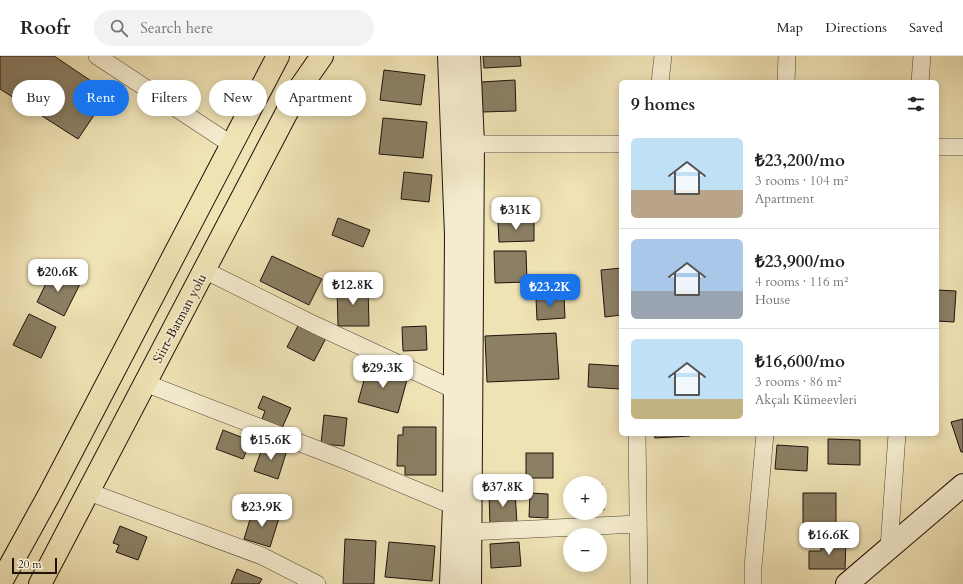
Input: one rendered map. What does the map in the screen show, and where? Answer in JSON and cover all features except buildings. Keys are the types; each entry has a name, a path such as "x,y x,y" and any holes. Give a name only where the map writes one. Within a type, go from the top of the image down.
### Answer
{"highway":[{"path":"0,584 49,495 278,56"},
{"name":"Siirt-Batman yolu","path":"40,584 299,89 322,56"}],"main road":[{"path":"449,56 456,235 454,506 451,584"},
{"path":"469,56 473,144 470,584"},
{"path":"847,584 963,485"}],"street":[{"path":"97,56 232,145"},
{"path":"660,80 663,56"},
{"path":"786,80 787,56"},
{"path":"920,80 922,56"},
{"path":"473,144 619,144"},
{"path":"939,147 963,147"},
{"path":"204,270 315,325 455,390"},
{"path":"145,383 342,459 454,506"},
{"path":"637,436 639,584"},
{"path":"753,584 766,436"},
{"path":"889,548 896,436"},
{"path":"88,492 262,556 317,584"},
{"path":"470,532 638,524"}]}
